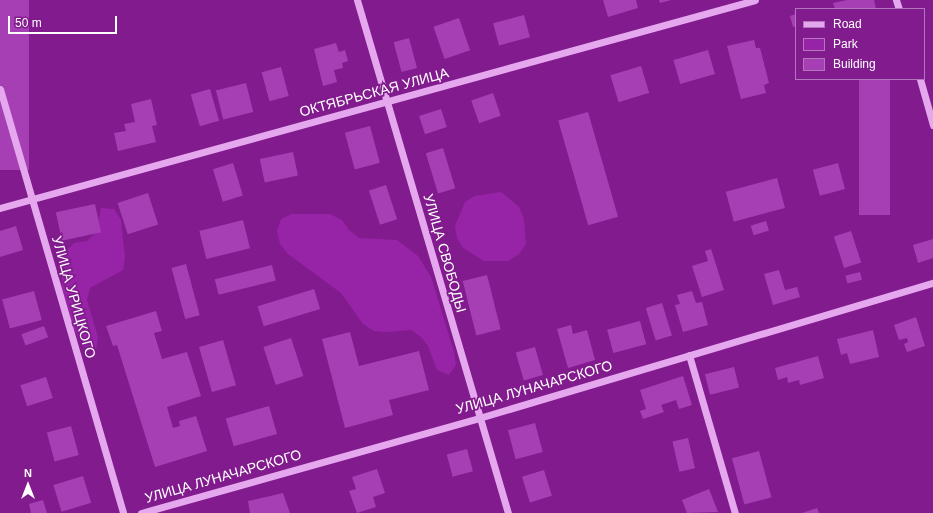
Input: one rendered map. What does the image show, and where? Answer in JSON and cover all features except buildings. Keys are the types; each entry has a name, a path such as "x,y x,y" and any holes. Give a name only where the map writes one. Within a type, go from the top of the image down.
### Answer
{"street":[{"name":"УЛИЦА СВОБОДЫ","path":"358,0 508,513"},
{"name":"ОКТЯБРЬСКАЯ УЛИЦА","path":"0,208 755,0"},
{"path":"920,80 933,124"},
{"name":"УЛИЦА УРИЦКОГО","path":"0,89 123,513"},
{"name":"УЛИЦА ЛУНАЧАРСКОГО","path":"141,513 479,418 933,283"},
{"path":"689,355 735,513"}],"green space":[{"path":"501,192 519,207 524,219 526,244 519,254 508,261 484,261 463,248 457,238 455,226 465,202 475,196"},
{"path":"101,208 114,209 121,220 125,257 123,270 90,288 87,300 98,337 96,350 84,347 72,326 62,289 62,264 65,252 74,243 87,241 96,232"},
{"path":"292,214 330,214 342,220 349,230 359,238 397,240 418,256 431,277 454,352 456,365 449,375 437,370 428,346 421,337 411,330 386,332 374,331 363,324 341,293 288,254 280,244 277,231 281,219"}]}
